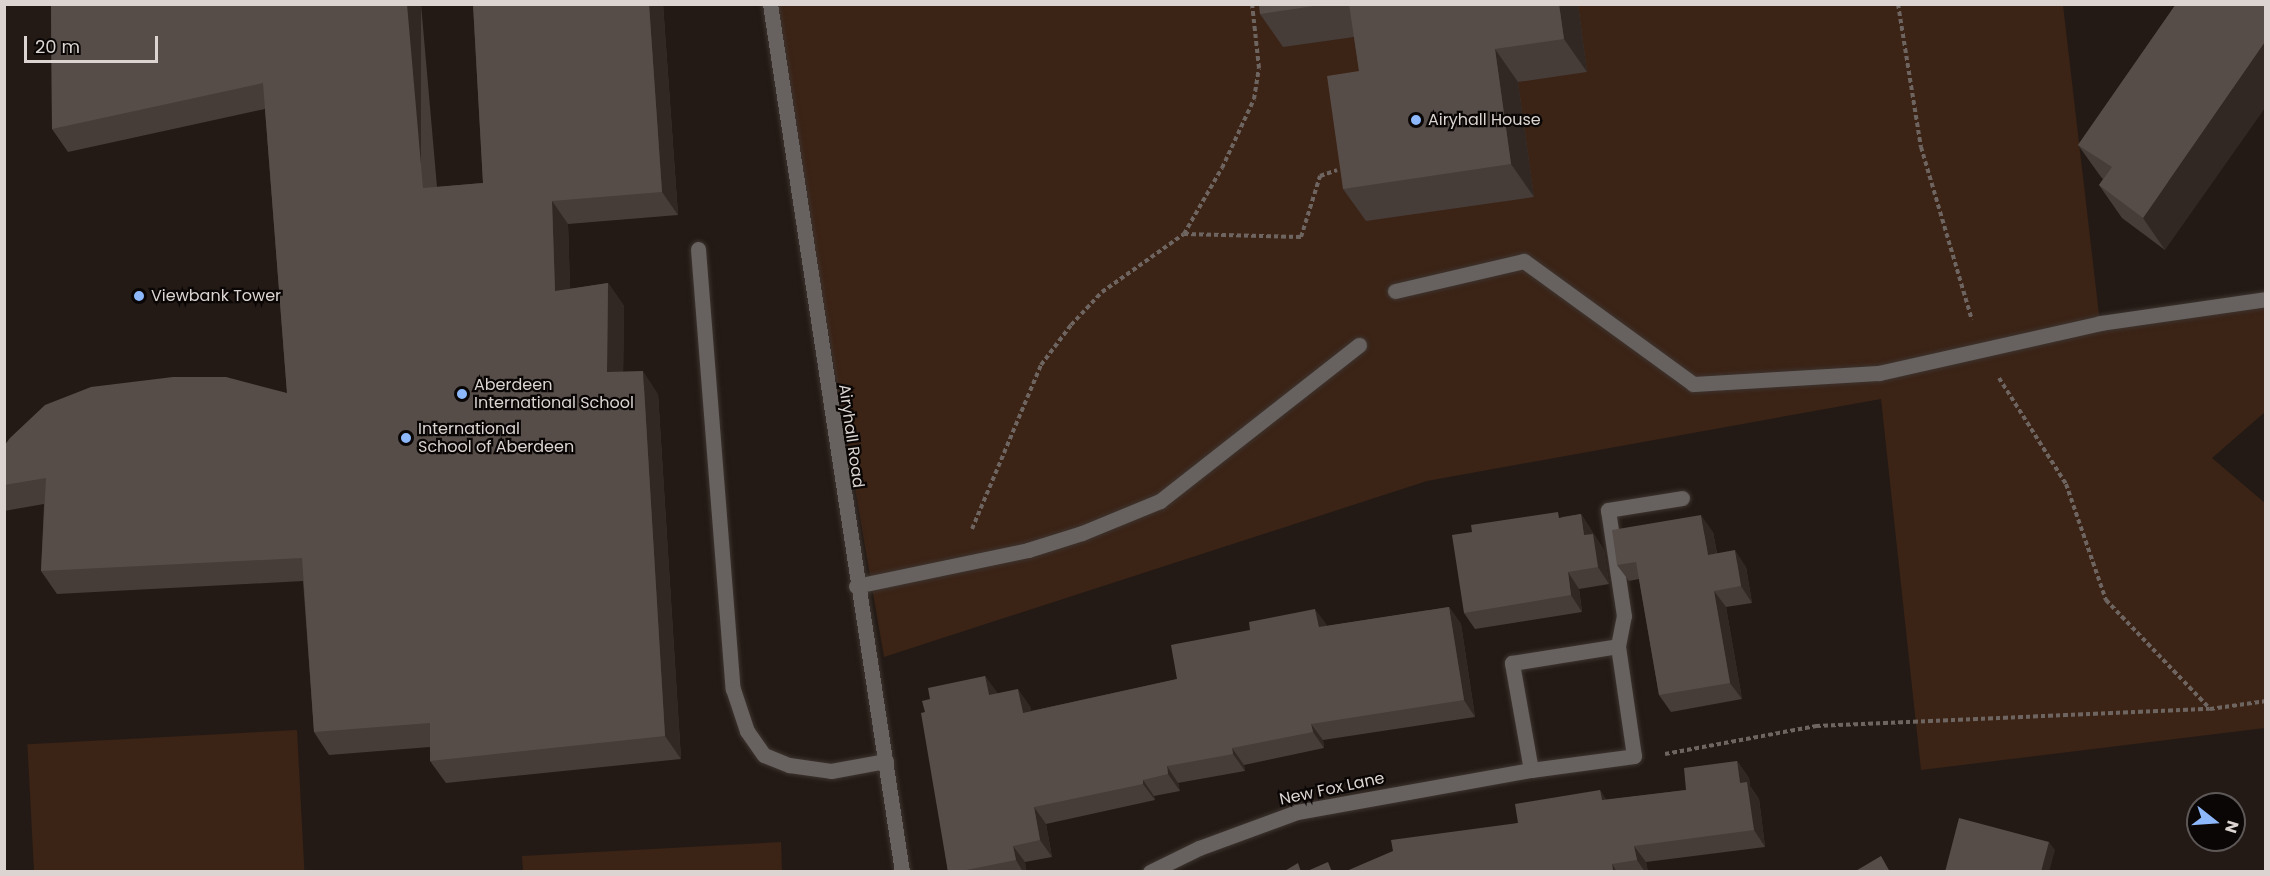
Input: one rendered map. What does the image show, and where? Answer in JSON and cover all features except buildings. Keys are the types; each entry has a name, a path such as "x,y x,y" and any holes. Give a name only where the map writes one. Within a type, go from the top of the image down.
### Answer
{"street":[{"name":"Airyhall Road","path":"770,4 856,586 886,761 902,872"},
{"path":"698,249 733,689 747,731 764,755 789,765 831,771 886,761"},
{"path":"1395,291 1524,261 1694,384 1879,373 2100,323 2265,299"},
{"path":"856,586 956,567 1082,533 1160,501 1359,345"},
{"path":"1634,756 1618,646 1624,616 1608,510 1682,498"},
{"path":"1531,770 1512,663 1618,646"},
{"name":"New Fox Lane","path":"1150,872 1199,848 1297,812 1531,770 1634,756"}],"path":[{"path":"956,567 1041,365 1071,325 1102,292 1184,234 1222,168 1254,99 1259,68 1252,4"},
{"path":"1898,4 1921,147 1982,351 2066,484 2106,600 2210,709"},
{"path":"1184,234 1301,237 1320,176 1337,170"},
{"path":"1634,756 1667,754 1816,726 2210,709 2265,701"}],"shaded area":[{"path":"772,5 2063,5 2100,323 2265,299 2265,412 2212,458 2265,503 2265,728 1921,770 1881,399 1427,481 884,657"},
{"path":"297,730 304,871 34,872 27,744"},
{"path":"781,842 782,871 523,871 522,856"}],"place":[{"name":"Airyhall House","path":"1416,120"},
{"name":"Viewbank Tower","path":"139,296"},
{"name":"Aberdeen International School","path":"462,394"},
{"name":"International School of Aberdeen","path":"406,438"}]}
